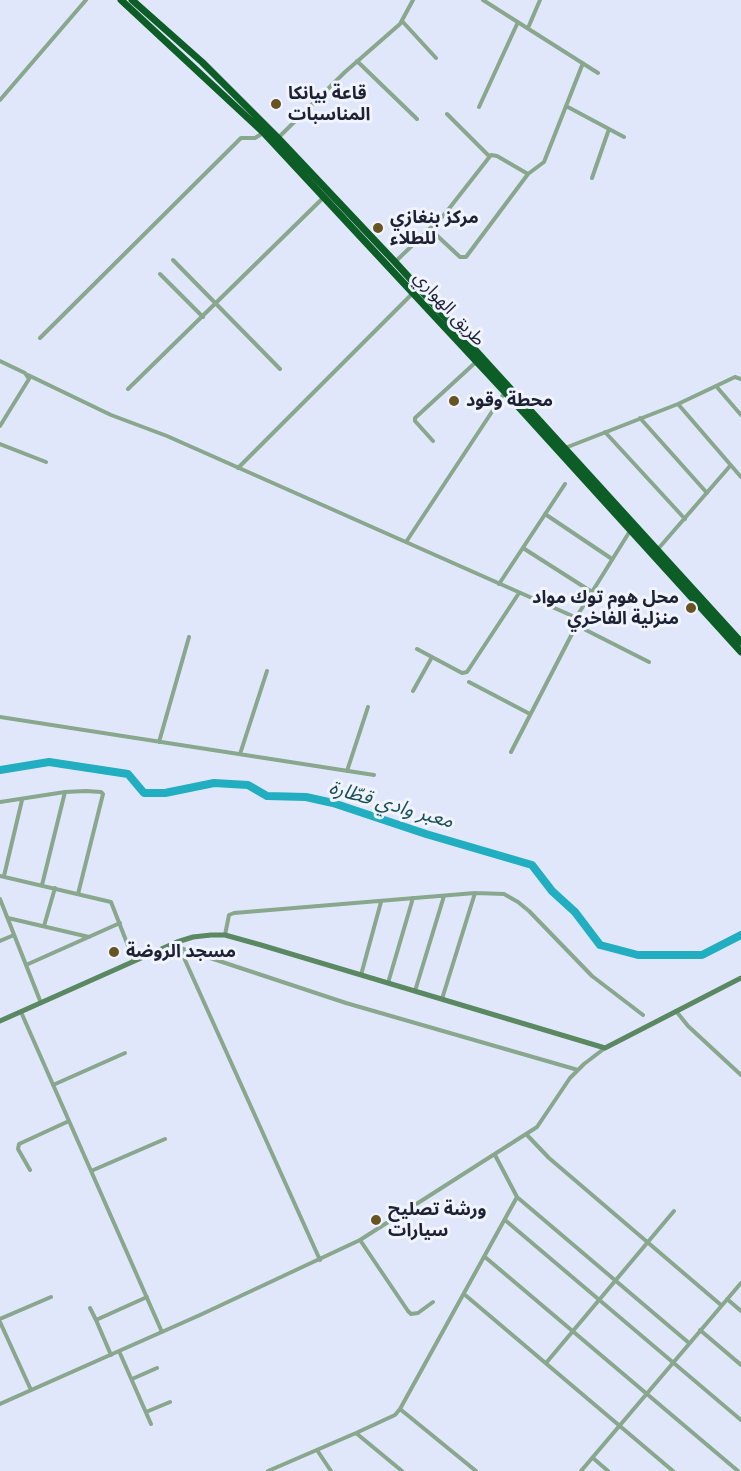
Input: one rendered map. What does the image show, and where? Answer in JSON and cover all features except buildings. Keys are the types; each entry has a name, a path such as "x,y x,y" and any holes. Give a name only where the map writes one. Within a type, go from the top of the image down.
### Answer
{"highway":[{"name":"طريق الهواري","path":"122,0 278,138 395,262 657,550 741,652"},
{"name":"طريق الهواري","path":"136,2 202,62 264,133 506,392 631,530 741,642"}],"street":[{"path":"0,100 86,0"},
{"path":"278,138 402,21 412,0"},
{"path":"483,0 598,73"},
{"path":"528,28 540,0"},
{"path":"402,21 435,58"},
{"path":"479,107 518,22"},
{"path":"357,61 417,119"},
{"path":"429,229 463,258 528,174 545,160 583,63"},
{"path":"566,106 624,137"},
{"path":"447,114 489,156"},
{"path":"592,178 609,129"},
{"path":"40,338 241,138 255,138 264,133"},
{"path":"395,262 444,215 489,156 493,154 528,174"},
{"path":"128,388 324,196"},
{"path":"173,260 280,369"},
{"path":"160,274 203,317"},
{"path":"238,468 414,293"},
{"path":"0,361 111,415 167,436 577,618"},
{"path":"433,441 414,418 477,361"},
{"path":"0,426 27,384 28,375"},
{"path":"564,448 678,404 735,376 741,379"},
{"path":"716,386 741,415"},
{"path":"406,542 459,459 506,392"},
{"path":"678,404 741,477"},
{"path":"640,418 707,493"},
{"path":"605,432 685,519"},
{"path":"0,444 46,462"},
{"path":"657,550 730,466"},
{"path":"500,584 565,484"},
{"path":"545,514 612,559"},
{"path":"511,752 577,618 631,530"},
{"path":"523,548 592,592"},
{"path":"417,649 462,673 467,672 519,592"},
{"path":"576,624 649,662"},
{"path":"159,742 189,637"},
{"path":"413,692 432,657"},
{"path":"240,754 267,671"},
{"path":"469,682 530,714"},
{"path":"347,771 368,707"},
{"path":"0,717 374,775"},
{"path":"0,802 65,792 86,791 103,794 78,894"},
{"path":"42,885 65,792"},
{"path":"22,800 2,876 111,902 134,961"},
{"path":"44,926 55,888"},
{"path":"442,999 475,893"},
{"path":"225,935 228,918 234,913 475,893 504,894 518,902 592,976 643,1015"},
{"path":"415,991 444,896"},
{"path":"388,983 413,898"},
{"path":"0,899 41,1003"},
{"path":"361,975 381,902"},
{"path":"8,918 89,937"},
{"path":"26,965 120,923"},
{"path":"0,941 14,935"},
{"path":"0,1021 170,945 200,935 225,935 605,1048"},
{"path":"170,945 346,1003 578,1070"},
{"path":"180,948 320,1260"},
{"path":"0,1404 360,1240 527,1135 541,1122 562,1089 578,1070 605,1048 741,978"},
{"path":"676,1011 688,1026 741,1076"},
{"path":"21,1012 162,1332"},
{"path":"53,1085 125,1053"},
{"path":"30,1170 18,1149 19,1144 69,1120"},
{"path":"527,1135 549,1158 721,1305"},
{"path":"91,1171 165,1139"},
{"path":"495,1155 518,1197 689,1343"},
{"path":"268,1471 395,1414 518,1197"},
{"path":"546,1363 674,1211"},
{"path":"506,1220 741,1420"},
{"path":"360,1240 411,1314 418,1313 433,1302"},
{"path":"485,1257 738,1471"},
{"path":"581,1471 741,1282"},
{"path":"464,1294 673,1471"},
{"path":"31,1390 0,1321 51,1297"},
{"path":"96,1320 147,1298"},
{"path":"727,1299 741,1311"},
{"path":"90,1308 111,1355"},
{"path":"700,1330 741,1365"},
{"path":"119,1351 152,1424"},
{"path":"132,1379 157,1368"},
{"path":"146,1412 170,1402"},
{"path":"400,1408 476,1471"},
{"path":"356,1433 402,1471"},
{"path":"317,1450 332,1471"},
{"path":"592,1458 608,1471"}],"waterway":[{"name":"معبر وادي قطّارة","path":"0,770 49,762 128,774 144,793 165,793 214,783 248,785 267,796 306,797 333,803 426,834 532,865 552,891 575,912 600,945 638,955 702,955 741,935"}],"place":[{"name":"قاعة بيانكا المناسبات","path":"276,104"},
{"name":"مركز بنغازي للطلاء","path":"378,228"},
{"name":"محطة وقود","path":"454,401"},
{"name":"محل هوم توك مواد منزلية الفاخري","path":"691,608"},
{"name":"مسجد الروضة","path":"114,952"},
{"name":"ورشة تصليح سيارات","path":"376,1220"}]}
